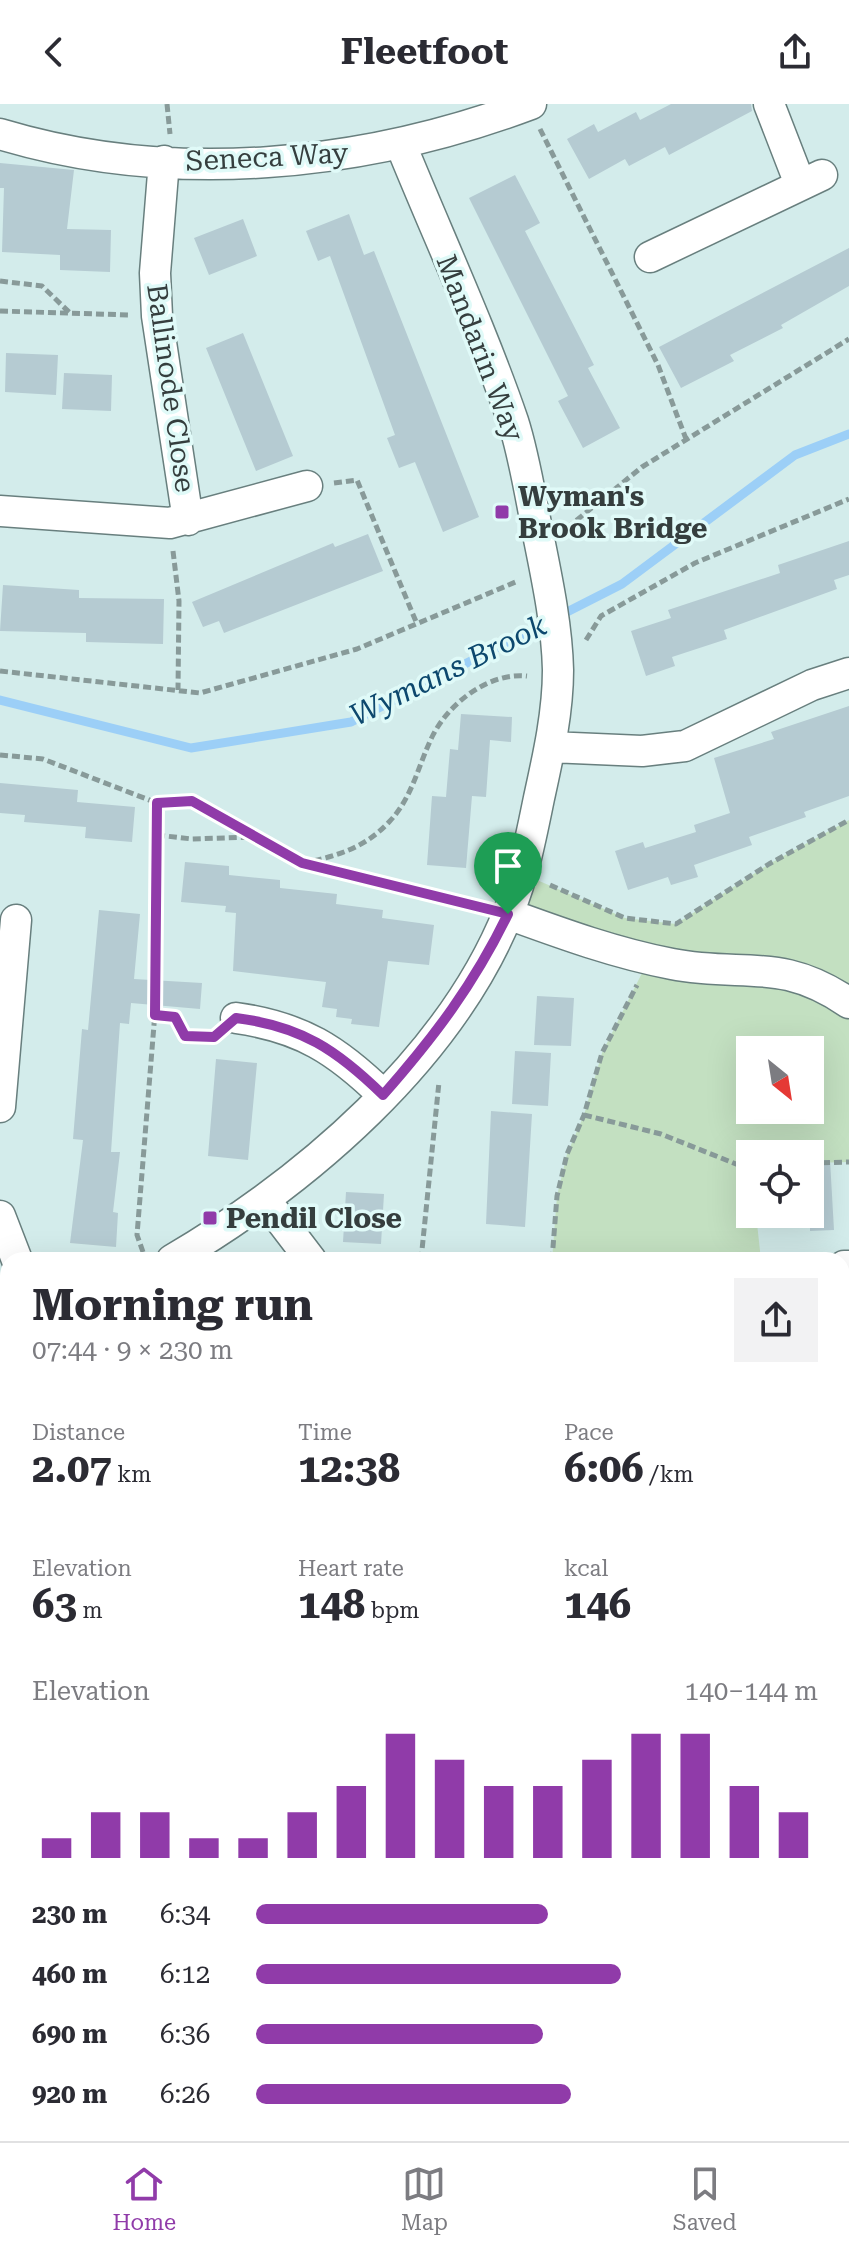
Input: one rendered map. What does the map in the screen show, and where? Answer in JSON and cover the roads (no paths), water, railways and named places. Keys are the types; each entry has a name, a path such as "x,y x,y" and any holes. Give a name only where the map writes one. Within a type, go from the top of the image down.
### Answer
{"street":[{"name":"Seneca Way","path":"0,134 49,148 164,161 288,160 401,145 457,130 529,104"},
{"path":"650,257 811,179 769,104"},
{"name":"Mandarin Way","path":"185,1252 266,1201 326,1150 383,1095 433,1037 481,969 508,914 523,874 550,747 543,557 513,423 401,145"},
{"name":"Ballinode Close","path":"164,161 155,273 179,521"},
{"name":"Ballinode Close","path":"0,511 179,521 307,486"},
{"path":"550,747 642,751 685,746 812,685 849,673"},
{"path":"508,914 603,949 676,965 762,968 787,973 812,982 849,1003"},
{"path":"0,1107 16,920"},
{"path":"236,1018 273,1023 300,1033 342,1057 383,1095"},
{"path":"266,1201 305,1252"},
{"path":"0,1216 14,1252"}],"waterway":[{"name":"Wymans Brook","path":"0,700 191,748 351,722 622,584 795,455 849,434"}],"place":[{"name":"Wyman's Brook Bridge","path":"502,512"},
{"name":"Pendil Close","path":"210,1218"}]}
